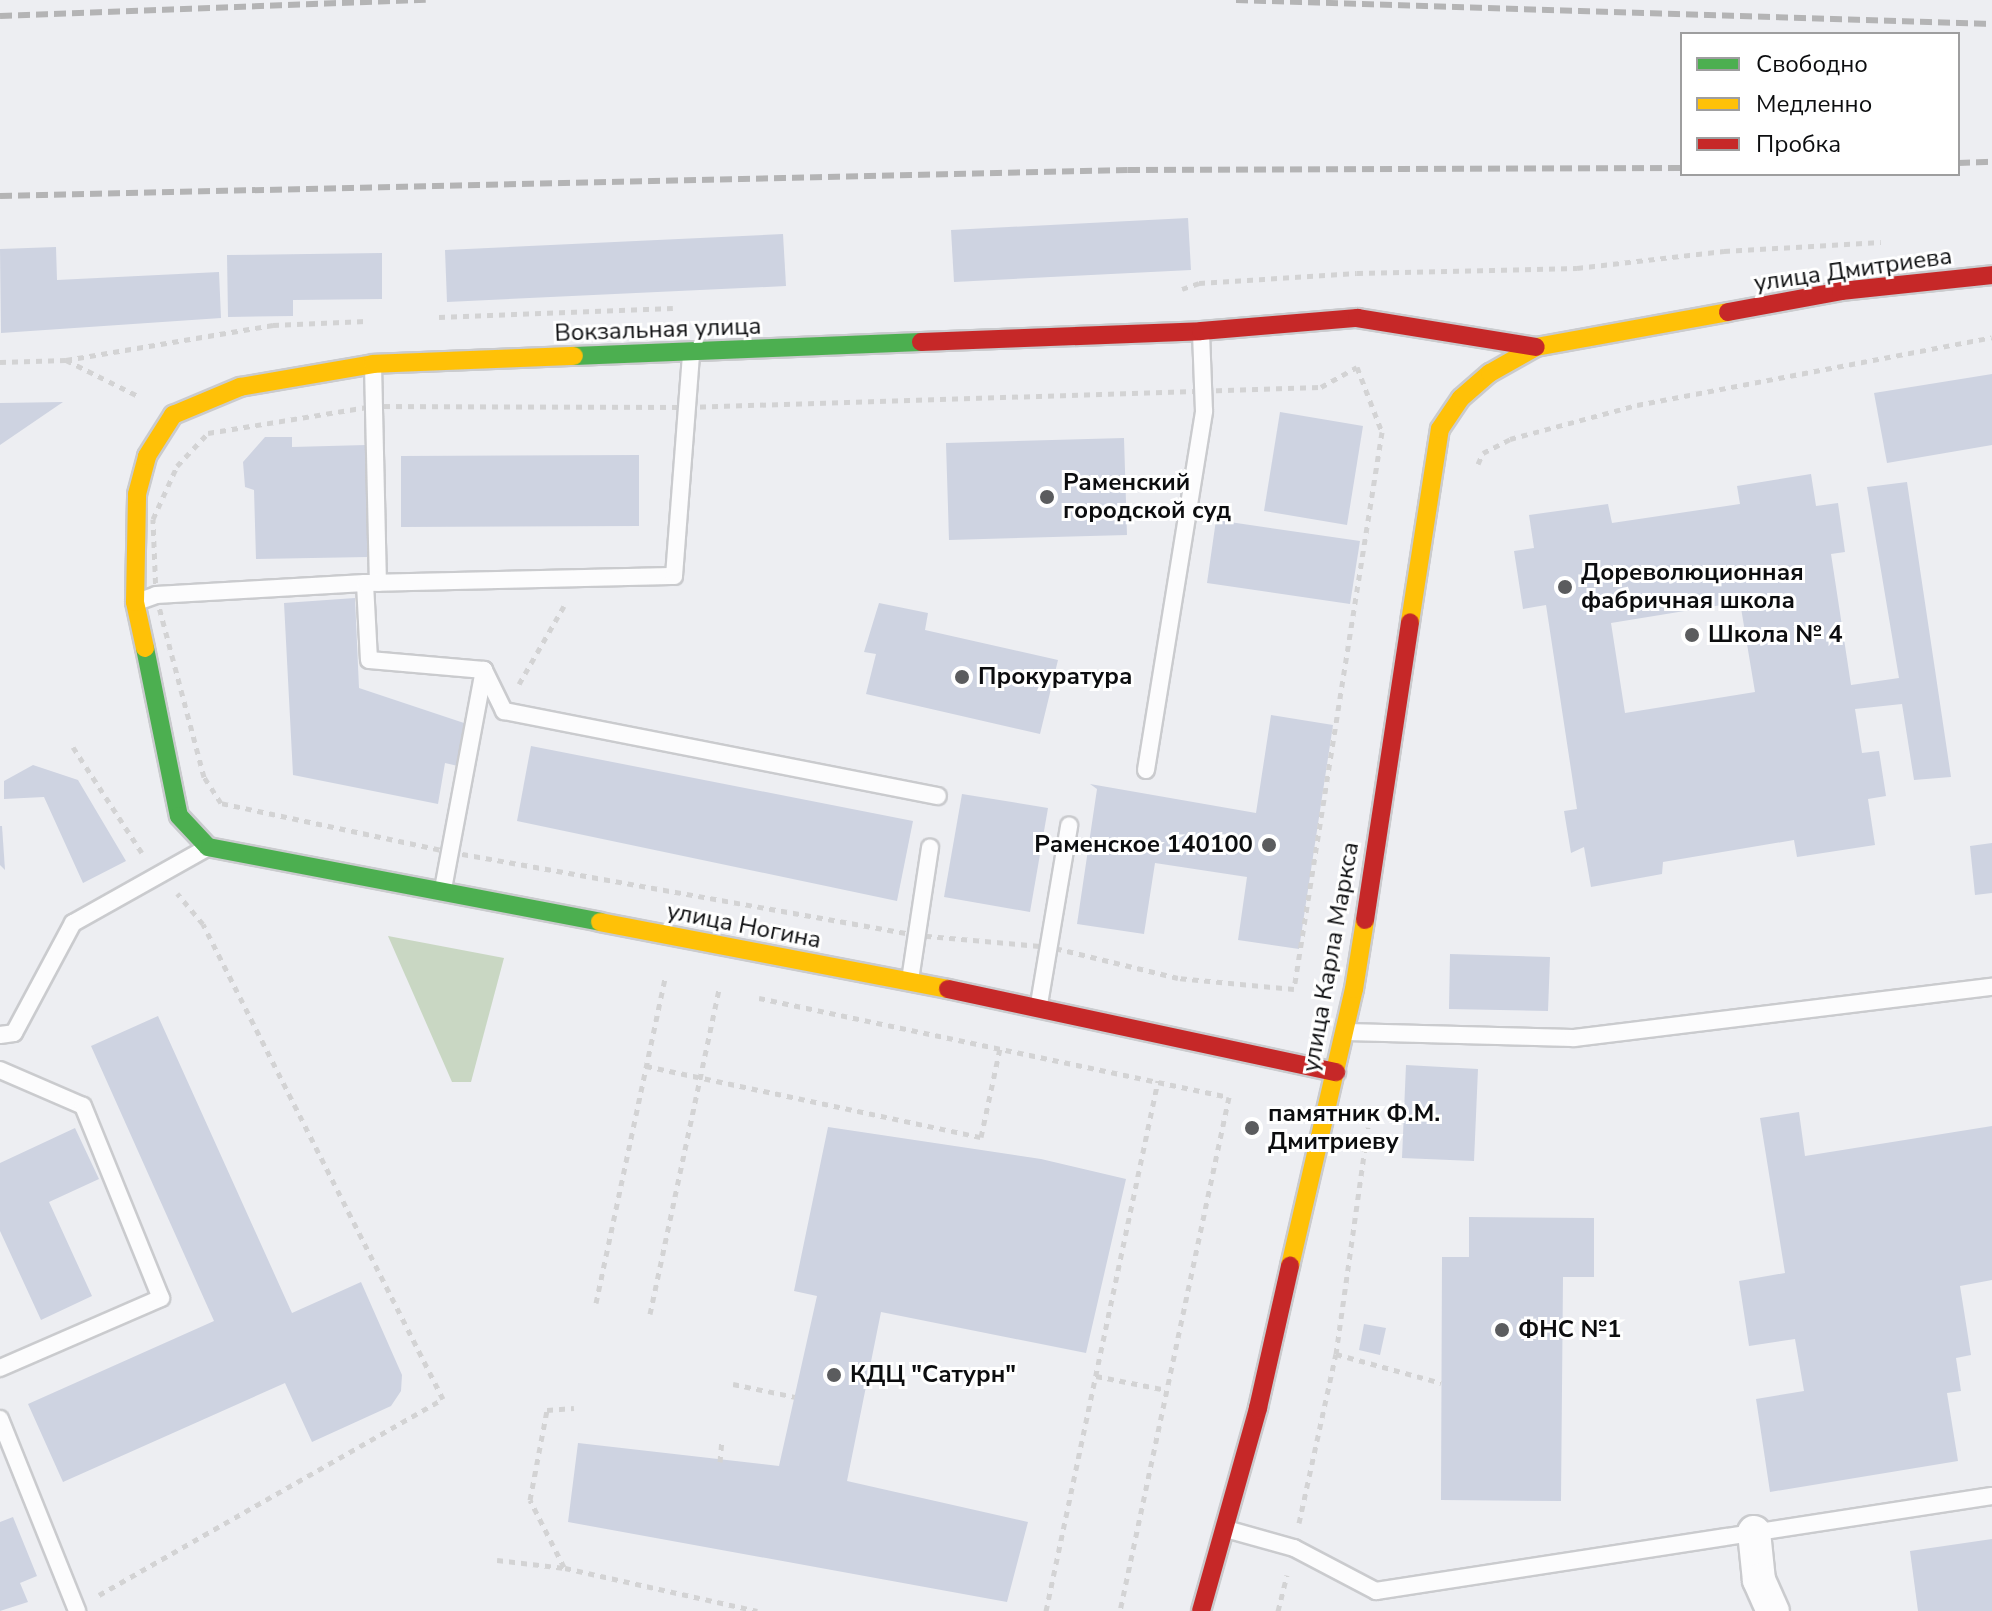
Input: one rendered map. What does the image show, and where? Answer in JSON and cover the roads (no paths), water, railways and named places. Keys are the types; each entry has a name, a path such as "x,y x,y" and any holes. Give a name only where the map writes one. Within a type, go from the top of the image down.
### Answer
{"street":[{"name":"улица Дмитриева","path":"1536,347 1841,291 1992,275"},
{"name":"Вокзальная улица","path":"135,602 137,494 147,456 173,415 240,387 373,364 691,354 1201,331 1357,318 1536,347"},
{"name":"улица Карла Маркса","path":"1201,1611 1221,1528 1258,1408 1345,1032 1440,429 1461,398 1490,373 1536,347"},
{"path":"135,602 179,816 208,847"},
{"name":"улица Ногина","path":"208,847 442,895 1039,1006 1336,1072"},
{"path":"1754,1532 1759,1580 1773,1611"}],"lane":[{"path":"1146,770 1205,391 1201,331"},
{"path":"135,602 156,595 372,583 578,581 674,576 691,354"},
{"path":"373,364 369,660 484,670"},
{"path":"484,670 504,711 938,796"},
{"path":"442,895 484,670"},
{"path":"1039,1006 1069,826"},
{"path":"0,1035 14,1033 73,923 208,847"},
{"path":"910,982 930,847"},
{"path":"1345,1032 1574,1038 1992,987"},
{"path":"0,1070 83,1106 161,1298 0,1368"},
{"path":"0,1419 76,1609"},
{"path":"1221,1528 1294,1548 1376,1591 1992,1496"}],"railway":[{"path":"0,16 426,0"},
{"path":"1236,0 1992,24"},
{"path":"1960,163 1992,162"},
{"path":"0,196 1128,170 1680,168"}],"place":[{"name":"Раменский городской суд","path":"1047,497"},
{"name":"Дореволюционная фабричная школа","path":"1565,587"},
{"name":"Школа № 4","path":"1692,635"},
{"name":"Прокуратура","path":"962,677"},
{"name":"Раменское 140100","path":"1269,845"},
{"name":"памятник Ф.М. Дмитриеву","path":"1252,1128"},
{"name":"ФНС №1","path":"1502,1330"},
{"name":"КДЦ \"Сатурн\"","path":"834,1375"}]}
